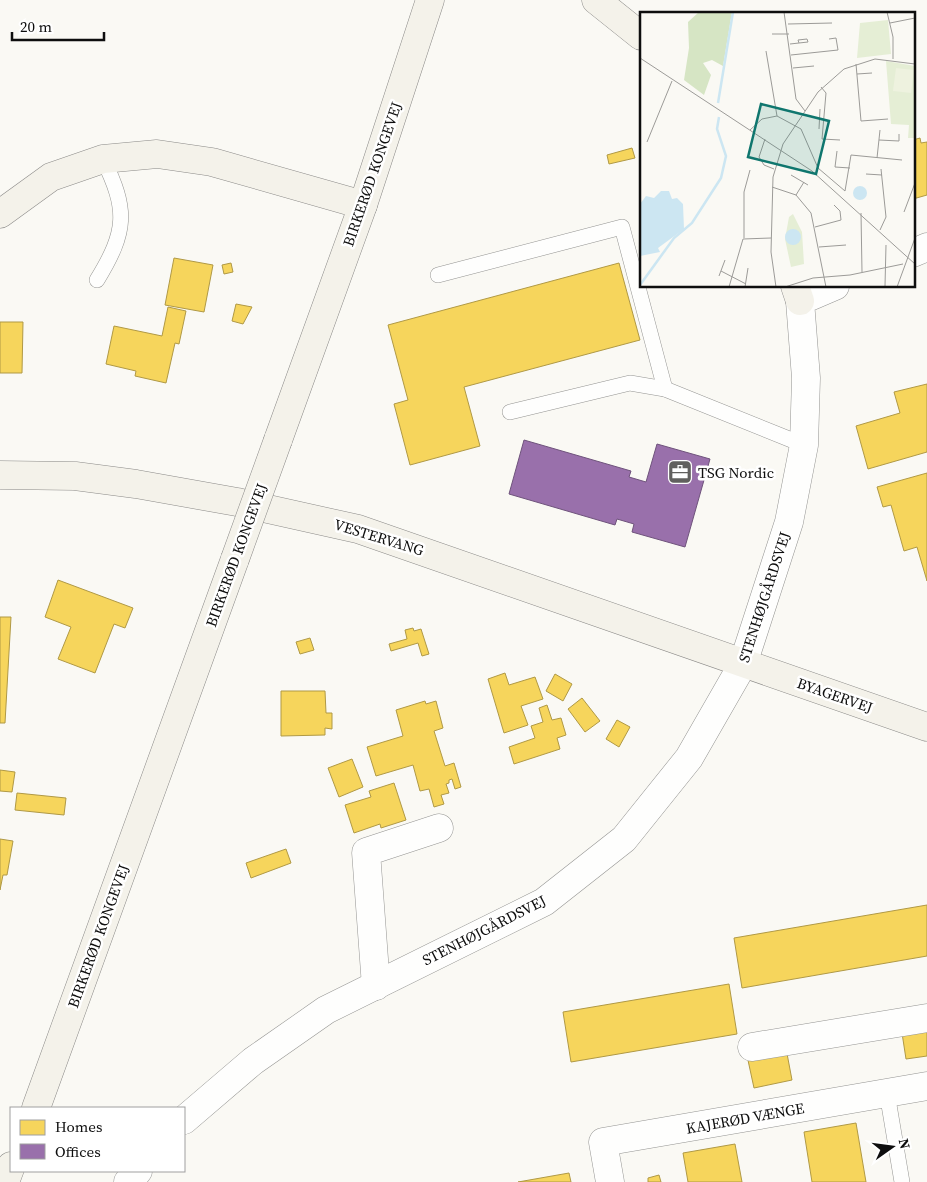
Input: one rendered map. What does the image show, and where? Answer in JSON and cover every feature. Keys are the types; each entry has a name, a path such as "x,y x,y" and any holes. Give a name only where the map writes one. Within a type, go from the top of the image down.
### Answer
{"main road":[{"name":"BIRKERØD KONGEVEJ","path":"36,1107 363,205 430,0"},
{"path":"596,0 640,35"},
{"path":"0,214 51,177 103,159 157,154 212,162 363,205"},
{"name":"VESTERVANG","path":"0,475 75,476 136,484 237,502 358,529 743,664"},
{"name":"BYAGERVEJ","path":"743,664 927,727"},
{"path":"5,1182 10,1169"}],"street":[{"path":"914,253 927,247"},
{"path":"798,294 826,288"},
{"name":"STENHØJGÅRDSVEJ","path":"185,1119 253,1061 326,1010 544,902 624,839 689,758 743,664 789,522 804,445 806,378 798,294"},
{"path":"376,986 366,852 439,828"},
{"path":"752,1047 927,1018"},
{"name":"KAJERØD VÆNGE","path":"610,1182 603,1142 927,1086"},
{"path":"128,1182 137,1172"}],"lane":[{"path":"97,280 114,252 121,221 117,188 103,159"},
{"path":"438,275 622,227 665,389"},
{"path":"510,412 630,383 665,389 804,445"},
{"path":"887,1093 902,1182"}],"building: Homes":[{"path":"920,138 921,143 927,142 927,195 914,199 914,140"},
{"path":"632,148 635,158 609,164 607,155"},
{"path":"174,258 213,265 204,312 165,305"},
{"path":"231,263 233,272 224,274 222,265"},
{"path":"619,263 640,340 464,387 480,446 410,465 394,404 408,400 388,325"},
{"path":"236,304 252,307 243,324 232,321"},
{"path":"168,307 186,311 179,344 175,343 166,383 135,376 136,371 106,364 114,326 162,336"},
{"path":"0,322 23,322 22,373 0,373"},
{"path":"927,384 927,452 868,469 856,426 900,413 894,392"},
{"path":"927,473 927,581 917,547 904,551 891,505 883,507 877,487"},
{"path":"58,580 133,608 125,628 114,624 95,673 58,659 71,627 45,617"},
{"path":"0,617 11,617 5,723 0,723"},
{"path":"413,628 414,631 421,629 429,654 422,656 418,643 391,651 389,644 407,639 405,630"},
{"path":"310,638 314,650 300,654 296,642"},
{"path":"505,673 509,685 535,677 543,699 521,706 528,725 504,733 488,679"},
{"path":"555,674 572,684 563,701 546,691"},
{"path":"281,691 325,691 326,713 332,713 332,729 325,728 325,735 281,736"},
{"path":"582,698 600,721 585,732 568,709"},
{"path":"425,701 426,704 436,701 443,728 434,731 445,766 454,763 461,787 455,789 452,779 449,780 449,783 446,784 449,793 441,795 444,804 434,807 429,789 420,791 413,765 376,776 367,747 403,736 396,710"},
{"path":"547,705 552,720 561,718 566,735 557,738 560,749 514,764 509,747 535,738 531,726 543,722 539,708"},
{"path":"617,720 630,727 619,747 606,739"},
{"path":"352,759 363,787 339,797 328,768"},
{"path":"0,770 15,772 12,792 0,791"},
{"path":"394,783 406,820 381,828 380,824 354,833 345,805 371,797 369,791"},
{"path":"17,793 66,798 64,815 15,810"},
{"path":"0,839 13,841 7,875 3,875 0,890"},
{"path":"286,849 291,863 251,878 246,863"},
{"path":"927,905 927,956 742,988 734,938"},
{"path":"729,984 737,1034 571,1062 563,1012"},
{"path":"927,1029 927,1056 906,1059 902,1033"},
{"path":"785,1043 792,1080 754,1088 746,1051"},
{"path":"856,1123 866,1182 812,1182 804,1132"},
{"path":"735,1144 742,1182 688,1182 683,1153"},
{"path":"569,1173 571,1182 518,1182"},
{"path":"659,1175 661,1182 648,1182 648,1178"}],"building: Offices":[{"path":"524,440 631,471 629,477 646,482 657,444 710,459 685,547 632,532 634,524 617,519 615,525 509,494"}],"place":[{"name":"TSG Nordic","path":"680,472"}]}
